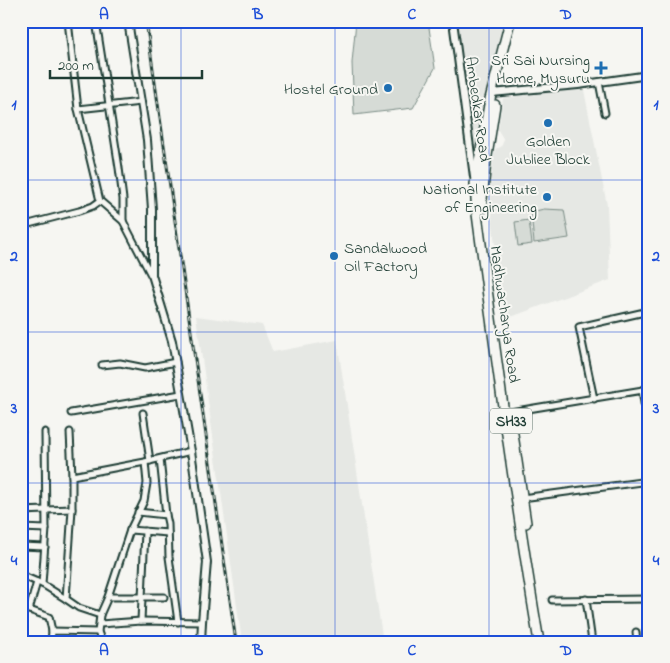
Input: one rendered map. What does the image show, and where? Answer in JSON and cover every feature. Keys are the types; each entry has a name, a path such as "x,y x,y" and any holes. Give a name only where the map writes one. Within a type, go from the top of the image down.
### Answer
{"main road":[{"name":"Madhwacharya Road","path":"510,21 476,184 477,214 539,642"},
{"name":"SH33","path":"482,199 495,93 516,21"},
{"name":"Madhwacharya Road","path":"482,199 481,209 507,413"},
{"name":"Madhwacharya Road","path":"519,498 545,642"}],"street":[{"path":"68,21 78,109 100,201 123,221 152,276 172,340 207,562 201,642"},
{"path":"96,21 123,199 123,221"},
{"path":"128,21 147,140 152,208 152,276"},
{"name":"Ambedkar Road","path":"453,21 476,184 482,199"},
{"path":"495,93 578,86 649,75"},
{"path":"599,82 605,113"},
{"path":"78,109 141,102"},
{"path":"21,226 79,211 93,206 100,201"},
{"path":"594,399 579,326 649,311"},
{"path":"102,365 120,363 145,368 176,362"},
{"path":"507,413 649,389"},
{"path":"642,390 649,434"},
{"path":"71,413 181,394"},
{"path":"102,642 98,632 100,615 108,597 130,530 146,493 148,462 143,413"},
{"path":"29,610 39,583 45,547 45,432"},
{"path":"66,600 72,509 70,432"},
{"path":"72,476 191,452"},
{"path":"160,458 169,557 178,622"},
{"path":"519,498 649,481"},
{"path":"21,511 72,509"},
{"path":"138,512 166,515"},
{"path":"21,528 46,529"},
{"path":"130,530 168,533"},
{"path":"141,621 145,531"},
{"path":"21,546 45,547"},
{"path":"21,575 39,583 80,608 100,615"},
{"path":"108,597 164,597"},
{"path":"552,600 649,599"},
{"path":"586,600 592,642"},
{"path":"21,607 49,617 52,631 51,642"},
{"path":"100,624 141,621 202,622"},
{"path":"52,631 98,632"},
{"path":"636,632 637,642"}],"shaded area":[{"name":"Hostel Ground","path":"356,21 428,21 435,68 413,108 354,115 352,63"},
{"name":"National Institute of Engineering","path":"455,21 503,21 474,146"},
{"name":"National Institute of Engineering","path":"584,90 607,205 610,280 503,320 489,189 495,149 501,147 504,140 498,130 503,98"},
{"path":"544,209 564,210 569,238 534,243 531,212"},
{"path":"529,220 532,244 518,246 515,222"},
{"path":"196,316 262,325 273,352 337,340 383,642 242,642"}],"waterway":[{"path":"21,410 26,433 21,436"}],"railway":[{"path":"146,21 236,642"}],"place":[{"name":"Sri Sai Nursing Home, Mysuru","path":"601,68"},
{"name":"Hostel Ground","path":"388,88"},
{"name":"Golden Jubliee Block","path":"548,123"},
{"name":"National Institute of Engineering","path":"547,197"},
{"name":"Sandalwood Oil Factory","path":"334,256"}]}
